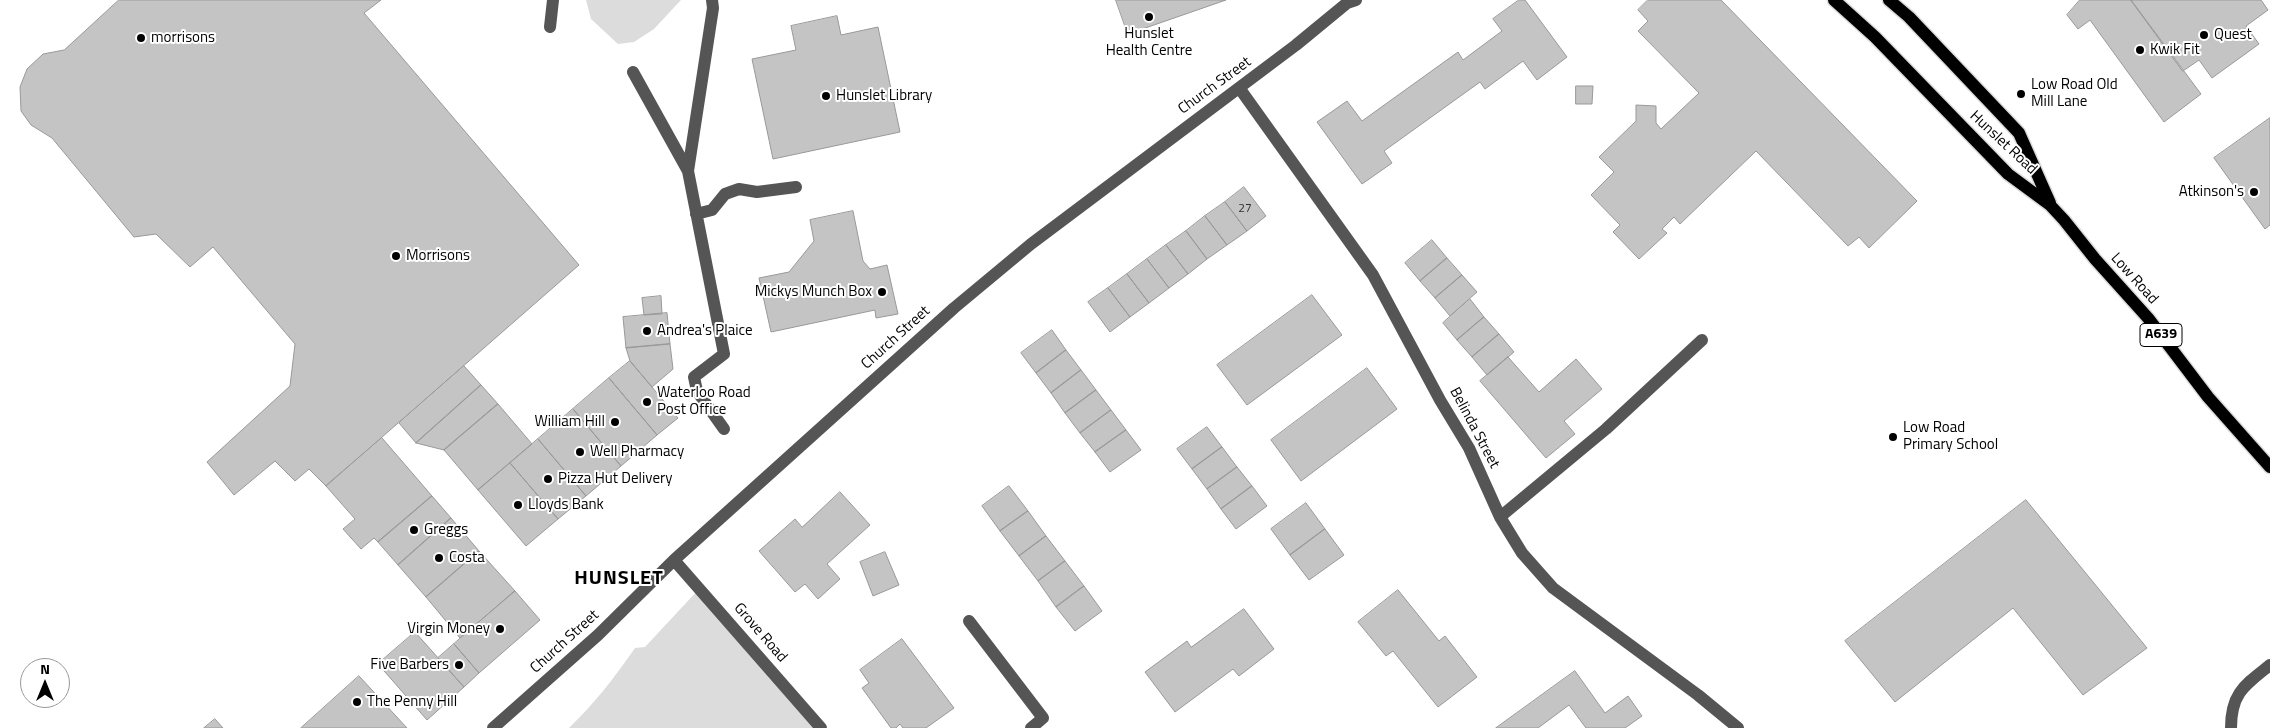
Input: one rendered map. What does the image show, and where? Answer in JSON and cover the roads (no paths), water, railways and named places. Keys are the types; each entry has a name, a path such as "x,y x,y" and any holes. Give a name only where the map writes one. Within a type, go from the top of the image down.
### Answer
{"main road":[{"name":"Hunslet Road","path":"1834,0 1875,37 2008,174 2050,205"},
{"name":"Hunslet Road","path":"1889,0 1909,17 2019,134 2050,205"},
{"name":"Low Road","path":"2050,205 2148,318 2208,397 2270,467"}],"street":[{"path":"550,27 553,0"},
{"path":"688,171 713,8 712,0"},
{"name":"Church Street","path":"492,728 598,635 674,560 954,308 1031,244 1240,89 1350,1"},
{"path":"633,72 688,171 724,354 694,377 697,391 724,429"},
{"name":"Belinda Street","path":"1240,89 1373,275 1440,400 1469,448 1500,517 1522,553 1553,588 1698,695 1738,728"},
{"path":"696,214 712,210 725,194 739,190 756,192 796,187"},
{"path":"1500,517 1606,429 1702,340"},
{"name":"Grove Road","path":"674,560 821,728"},
{"path":"970,621 1043,718 1032,728"},
{"path":"2231,728 2233,703 2241,688 2270,665"}],"place":[{"name":"Hunslet Health Centre","path":"1149,17"},
{"name":"Quest","path":"2204,35"},
{"name":"morrisons","path":"141,38"},
{"name":"Kwik Fit","path":"2140,50"},
{"name":"Low Road Old Mill Lane","path":"2021,94"},
{"name":"Hunslet Library","path":"826,96"},
{"name":"Atkinson's","path":"2254,192"},
{"name":"Morrisons","path":"396,256"},
{"name":"Mickys Munch Box","path":"882,292"},
{"name":"Andrea's Plaice","path":"647,331"},
{"name":"Waterloo Road Post Office","path":"647,402"},
{"name":"William Hill","path":"615,422"},
{"name":"Low Road Primary School","path":"1893,437"},
{"name":"Well Pharmacy","path":"580,452"},
{"name":"Pizza Hut Delivery","path":"548,479"},
{"name":"Lloyds Bank","path":"518,505"},
{"name":"Greggs","path":"414,530"},
{"name":"Costa","path":"439,558"},
{"name":"Virgin Money","path":"500,629"},
{"name":"Five Barbers","path":"459,665"},
{"name":"The Penny Hill","path":"357,702"}],"district":[{"name":"HUNSLET","path":"619,579"}]}
